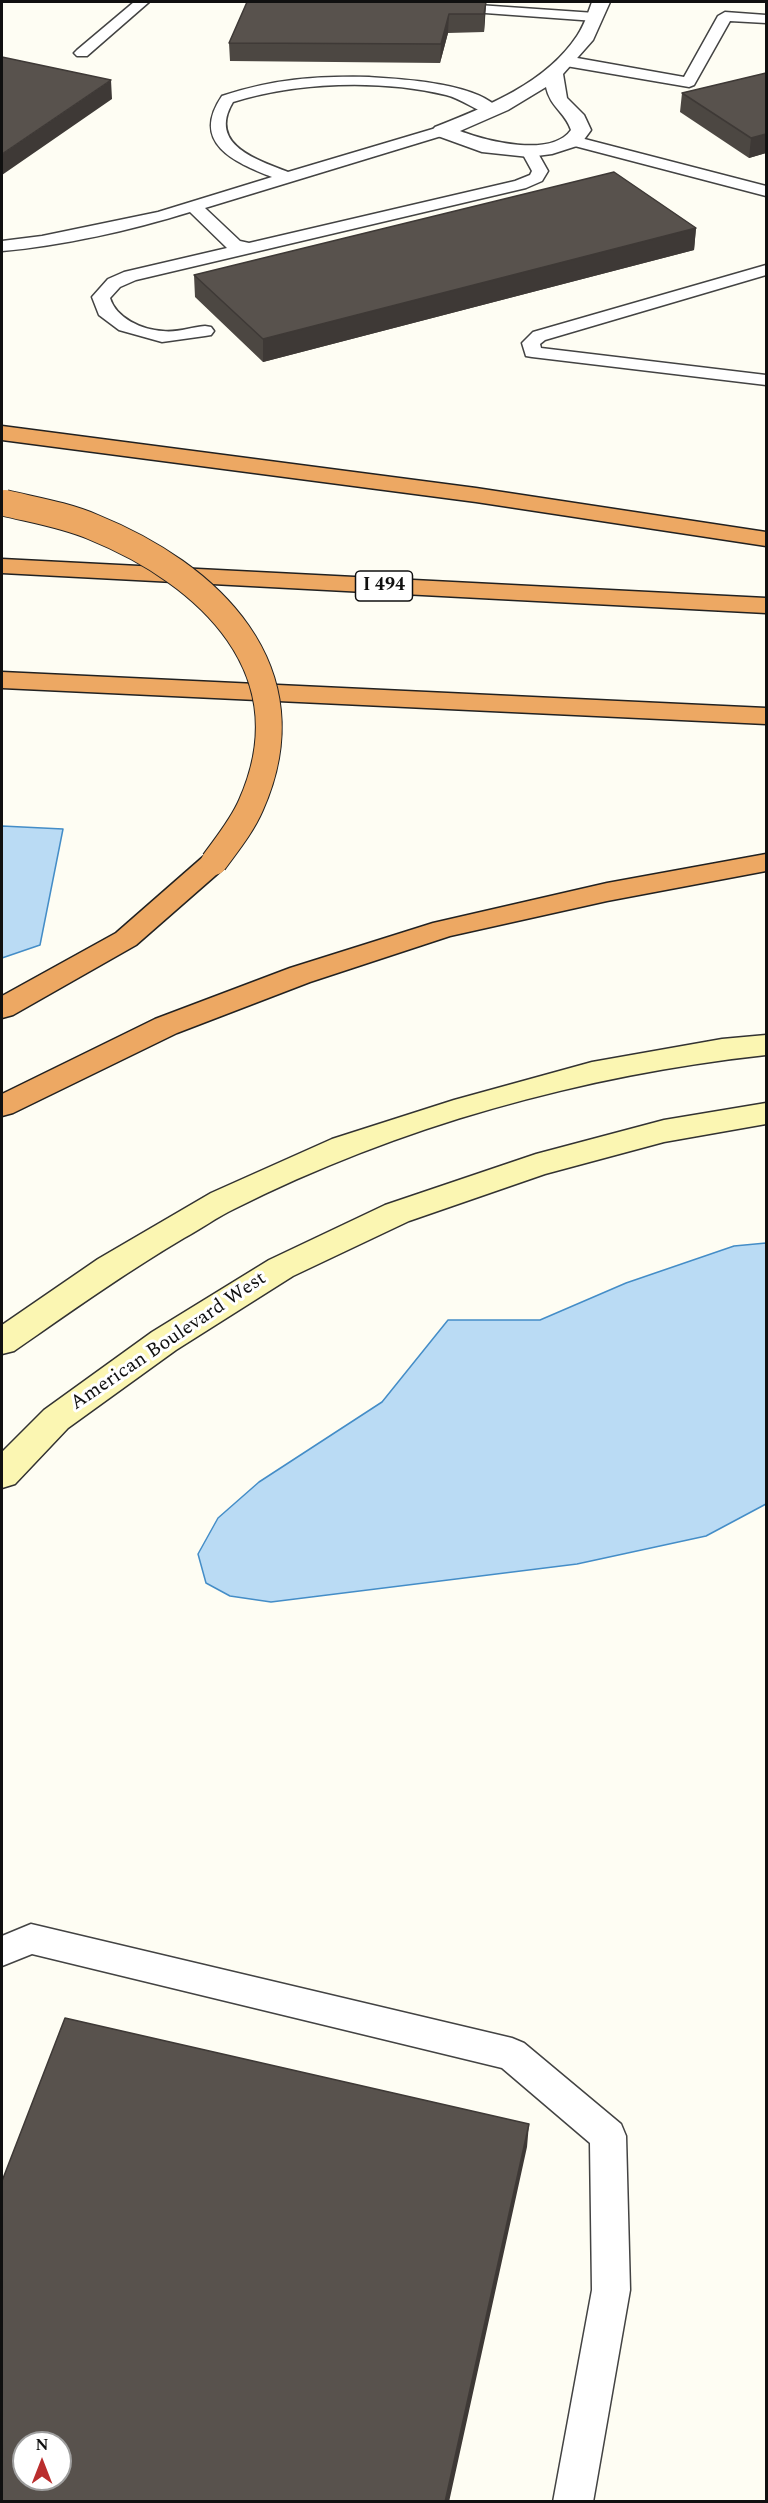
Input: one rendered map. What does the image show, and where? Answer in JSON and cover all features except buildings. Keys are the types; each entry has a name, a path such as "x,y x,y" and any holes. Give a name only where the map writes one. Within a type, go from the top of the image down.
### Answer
{"highway":[{"path":"2,433 476,495 766,539"},
{"path":"2,1008 126,939 214,862 245,817 260,779 269,740 265,690 255,658 233,625 201,592 167,565 137,547 90,526 3,502"},
{"name":"I 494","path":"2,566 766,606"},
{"path":"2,680 766,716"},
{"path":"2,1106 166,1026 300,975 443,929 607,892 766,863"}],"street":[{"path":"442,131 528,92 559,66 586,38 598,9"},
{"path":"442,131 482,146 529,151 573,141 581,130 577,119 558,99 559,66"},
{"path":"2,1342 110,1267 222,1201 343,1147 465,1107 592,1072 722,1049 766,1045"},
{"name":"American Boulevard West","path":"2,1474 56,1419 164,1341 281,1268 397,1213 546,1162 664,1131 766,1114"}],"lane":[{"path":"82,53 142,2"},
{"path":"438,7 598,9"},
{"path":"559,66 689,82 725,16 766,19"},
{"path":"288,178 230,152 220,139 218,117 227,99 267,87 324,82 389,83 432,88 466,96 492,110"},
{"path":"2,246 64,237 161,216 442,131"},
{"path":"573,141 764,188"},
{"path":"205,331 162,337 125,326 105,311 101,297 114,283 130,276 520,185 536,178 540,171 529,151"},
{"path":"193,206 234,245 249,248"},
{"path":"766,270 539,336 531,343 532,352 766,380"},
{"path":"2,1951 31,1939 512,2054 608,2136 611,2290 573,2502"}],"water":[{"path":"2,826 63,829 40,945 2,958"},
{"path":"766,1243 766,1504 706,1536 577,1564 271,1602 230,1596 206,1583 198,1554 218,1518 259,1482 382,1402 448,1320 540,1320 626,1283 734,1246"}]}
